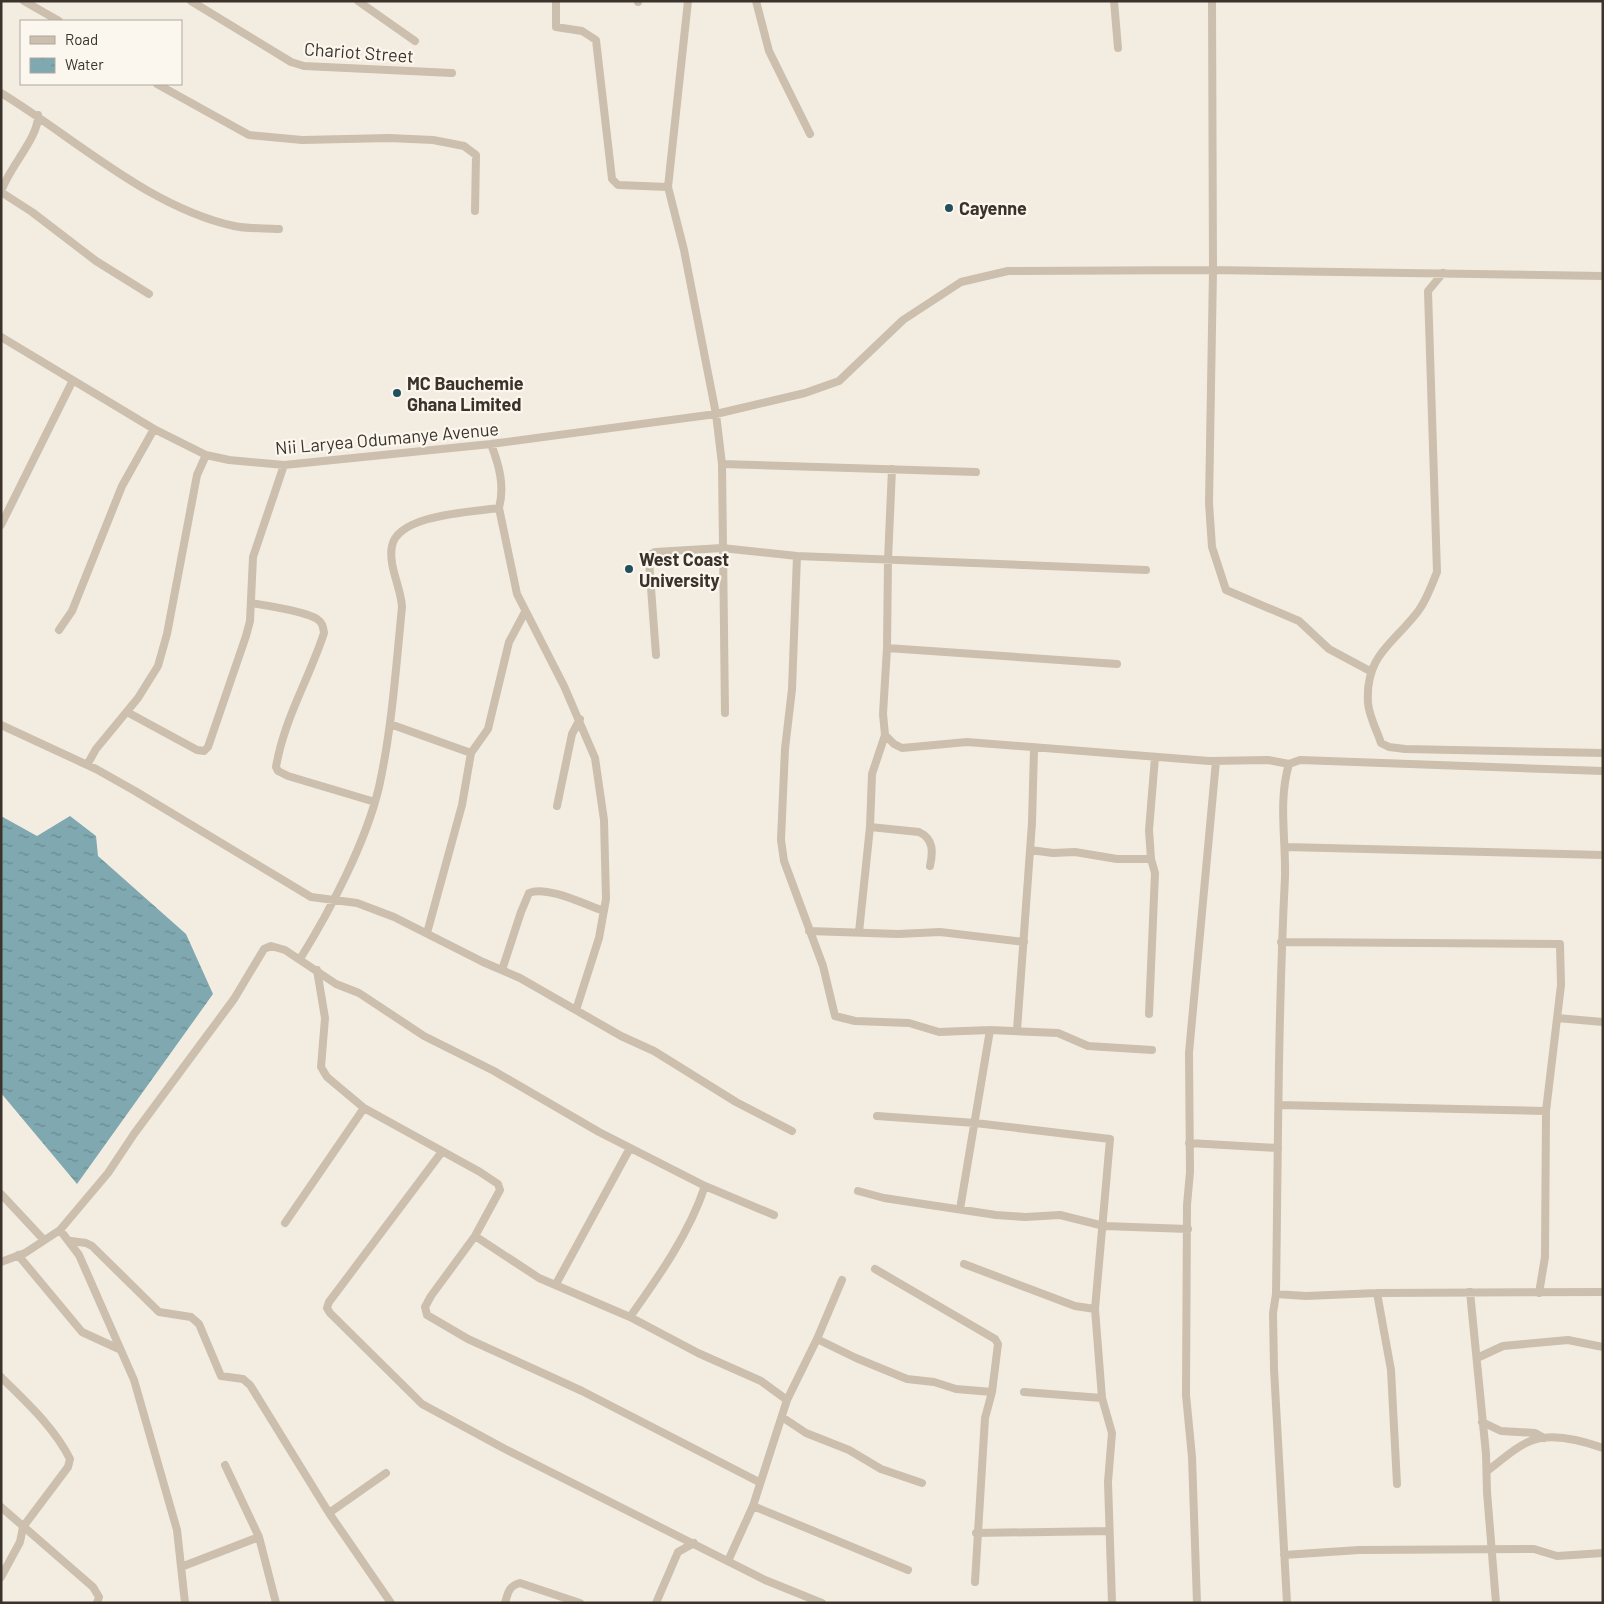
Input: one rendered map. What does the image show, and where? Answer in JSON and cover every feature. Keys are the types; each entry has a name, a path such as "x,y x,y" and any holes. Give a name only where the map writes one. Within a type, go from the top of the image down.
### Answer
{"street":[{"path":"24,1 57,20"},
{"name":"Chariot Street","path":"191,1 291,62 304,66 452,73"},
{"path":"358,1 415,41"},
{"path":"556,1 556,27 582,31 596,40 612,179 618,185 668,187"},
{"path":"688,1 668,187 684,250 716,414 722,464 725,713"},
{"path":"756,1 770,51 810,134"},
{"path":"1114,1 1118,48"},
{"path":"1212,1 1213,270 1209,503 1212,547 1226,590 1299,621 1330,649 1370,671"},
{"path":"159,85 248,135 302,140 408,139 448,142 464,146 476,155 475,211"},
{"path":"1,93 38,115 104,162 175,206 235,226 279,229"},
{"path":"38,115 33,132 8,175 1,192 32,212 96,261 149,294"},
{"name":"Nii Laryea Odumanye Avenue","path":"1,337 154,429 206,455 229,460 284,465 491,444 716,414 805,393 839,380 903,320 961,282 1008,271 1213,270 1603,276"},
{"path":"1443,273 1428,291 1437,572 1421,607 1406,627 1384,647 1370,671 1368,704 1381,743 1389,747 1603,753"},
{"path":"1,525 73,380"},
{"path":"59,630 72,611 122,486 154,429"},
{"path":"491,444 501,481 502,493 499,508 517,594 580,719 596,758 603,812 606,879 604,911 599,938 576,1010"},
{"path":"87,765 96,749 127,712 158,666 167,634 197,475 206,455"},
{"path":"722,464 976,472"},
{"path":"127,712 197,750 204,751 208,746 246,636 251,603 253,556 284,465"},
{"path":"859,932 870,827 872,774 885,735 883,714 887,648 892,469"},
{"path":"300,959 333,900 351,862 375,802 390,724 402,607 392,560 392,546 395,538 409,525 422,521 499,508"},
{"path":"656,655 650,556 655,552 722,548 798,556 1146,570"},
{"path":"798,556 792,689 785,749 781,840 784,861 823,966 835,1016 855,1021 910,1023 939,1032 1017,1030 1058,1033 1088,1046 1152,1050"},
{"path":"251,603 306,615 317,619 323,626 324,633 308,677 283,732 276,767 278,771 288,776 375,802"},
{"path":"426,934 462,805 472,753 488,729 509,642 525,612"},
{"path":"887,648 1116,664"},
{"path":"557,806 572,734 580,719"},
{"path":"390,724 472,753"},
{"path":"1,725 87,765 135,790 311,897 367,907 394,917 520,978 621,1036 654,1052 736,1102 792,1131"},
{"path":"885,735 894,744 902,748 967,742 1034,749 1216,761 1268,760 1289,764 1300,760 1603,771"},
{"path":"1017,1030 1030,850 1034,749"},
{"path":"1149,1014 1155,872 1151,859 1149,830 1155,757"},
{"path":"1197,1603 1192,1457 1186,1395 1189,1053 1216,761"},
{"path":"1288,1603 1274,1369 1273,1313 1276,1294 1281,942 1286,847 1284,791 1289,764"},
{"path":"870,827 919,832 926,836 931,842 930,866"},
{"path":"1286,847 1603,855"},
{"path":"1030,850 1053,853 1075,852 1116,859 1151,859"},
{"path":"502,970 529,893 538,890 550,892 604,911"},
{"path":"809,931 940,932 1024,942"},
{"path":"1281,942 1560,944 1561,985 1546,1111 1545,1256 1539,1293"},
{"path":"1,1262 18,1256 60,1230 108,1173 134,1134 234,999 264,950 271,946 279,947 300,959 336,984 359,993 424,1036 494,1071 630,1148 705,1186 774,1215"},
{"path":"317,970 325,1018 321,1066 327,1077 364,1108 498,1184 500,1190 498,1198 475,1236 431,1296 426,1307 427,1315 468,1339 574,1387 759,1482"},
{"path":"1557,1018 1603,1022"},
{"path":"960,1208 990,1030"},
{"path":"1279,1105 1546,1111"},
{"path":"285,1223 364,1108"},
{"path":"877,1116 975,1123 1110,1139 1104,1226 1095,1309 1102,1398 1112,1434 1108,1482 1108,1531 1112,1603"},
{"path":"1189,1143 1278,1148"},
{"path":"556,1284 630,1148"},
{"path":"441,1153 329,1302 328,1308 330,1313 422,1404 505,1449 694,1543 728,1562 765,1580 822,1603"},
{"path":"630,1317 662,1273 690,1220 705,1186"},
{"path":"858,1191 923,1205 960,1208 1009,1217 1060,1215 1104,1226 1188,1229"},
{"path":"1,1194 44,1240"},
{"path":"60,1230 71,1241 134,1380 177,1530 185,1603"},
{"path":"475,1236 520,1267 556,1284 568,1292 630,1317 698,1353 761,1381 787,1400"},
{"path":"71,1241 86,1243 92,1246 159,1312 191,1317 199,1324 221,1376 243,1379 250,1385 329,1513 391,1603"},
{"path":"18,1256 82,1332 119,1349"},
{"path":"964,1264 1075,1306 1095,1309"},
{"path":"875,1269 995,1339 999,1351 992,1392 985,1418 976,1533 975,1582"},
{"path":"728,1562 753,1506 759,1482 787,1400 817,1339 842,1280"},
{"path":"1470,1292 1487,1471 1496,1603"},
{"path":"1276,1294 1306,1296 1377,1293 1603,1292"},
{"path":"1377,1293 1390,1370 1397,1484"},
{"path":"817,1339 856,1358 907,1379 934,1382 956,1390 992,1392"},
{"path":"1477,1358 1503,1346 1568,1340 1603,1347"},
{"path":"1,1377 40,1416 70,1459 68,1467 23,1527 20,1542 1,1577"},
{"path":"1024,1392 1102,1398"},
{"path":"782,1418 806,1433 849,1450 881,1469 922,1483"},
{"path":"1482,1422 1501,1431 1535,1434 1546,1439"},
{"path":"1487,1471 1527,1442 1546,1439 1582,1440 1603,1448"},
{"path":"225,1465 259,1537 276,1603"},
{"path":"329,1513 386,1473"},
{"path":"753,1506 908,1570"},
{"path":"1,1507 93,1587 98,1597 97,1603"},
{"path":"976,1533 1108,1531"},
{"path":"181,1567 259,1537"},
{"path":"656,1603 678,1552 694,1543"},
{"path":"1284,1555 1359,1550 1492,1550 1534,1548 1557,1556 1603,1553"},
{"path":"505,1603 508,1590 512,1585 520,1583 580,1603"}],"water":[{"path":"1,816 37,836 70,816 96,836 98,856 186,934 213,994 77,1184 1,1093"}],"place":[{"name":"Cayenne","path":"949,208"},
{"name":"MC Bauchemie Ghana Limited","path":"397,393"},
{"name":"West Coast University","path":"629,569"}]}
